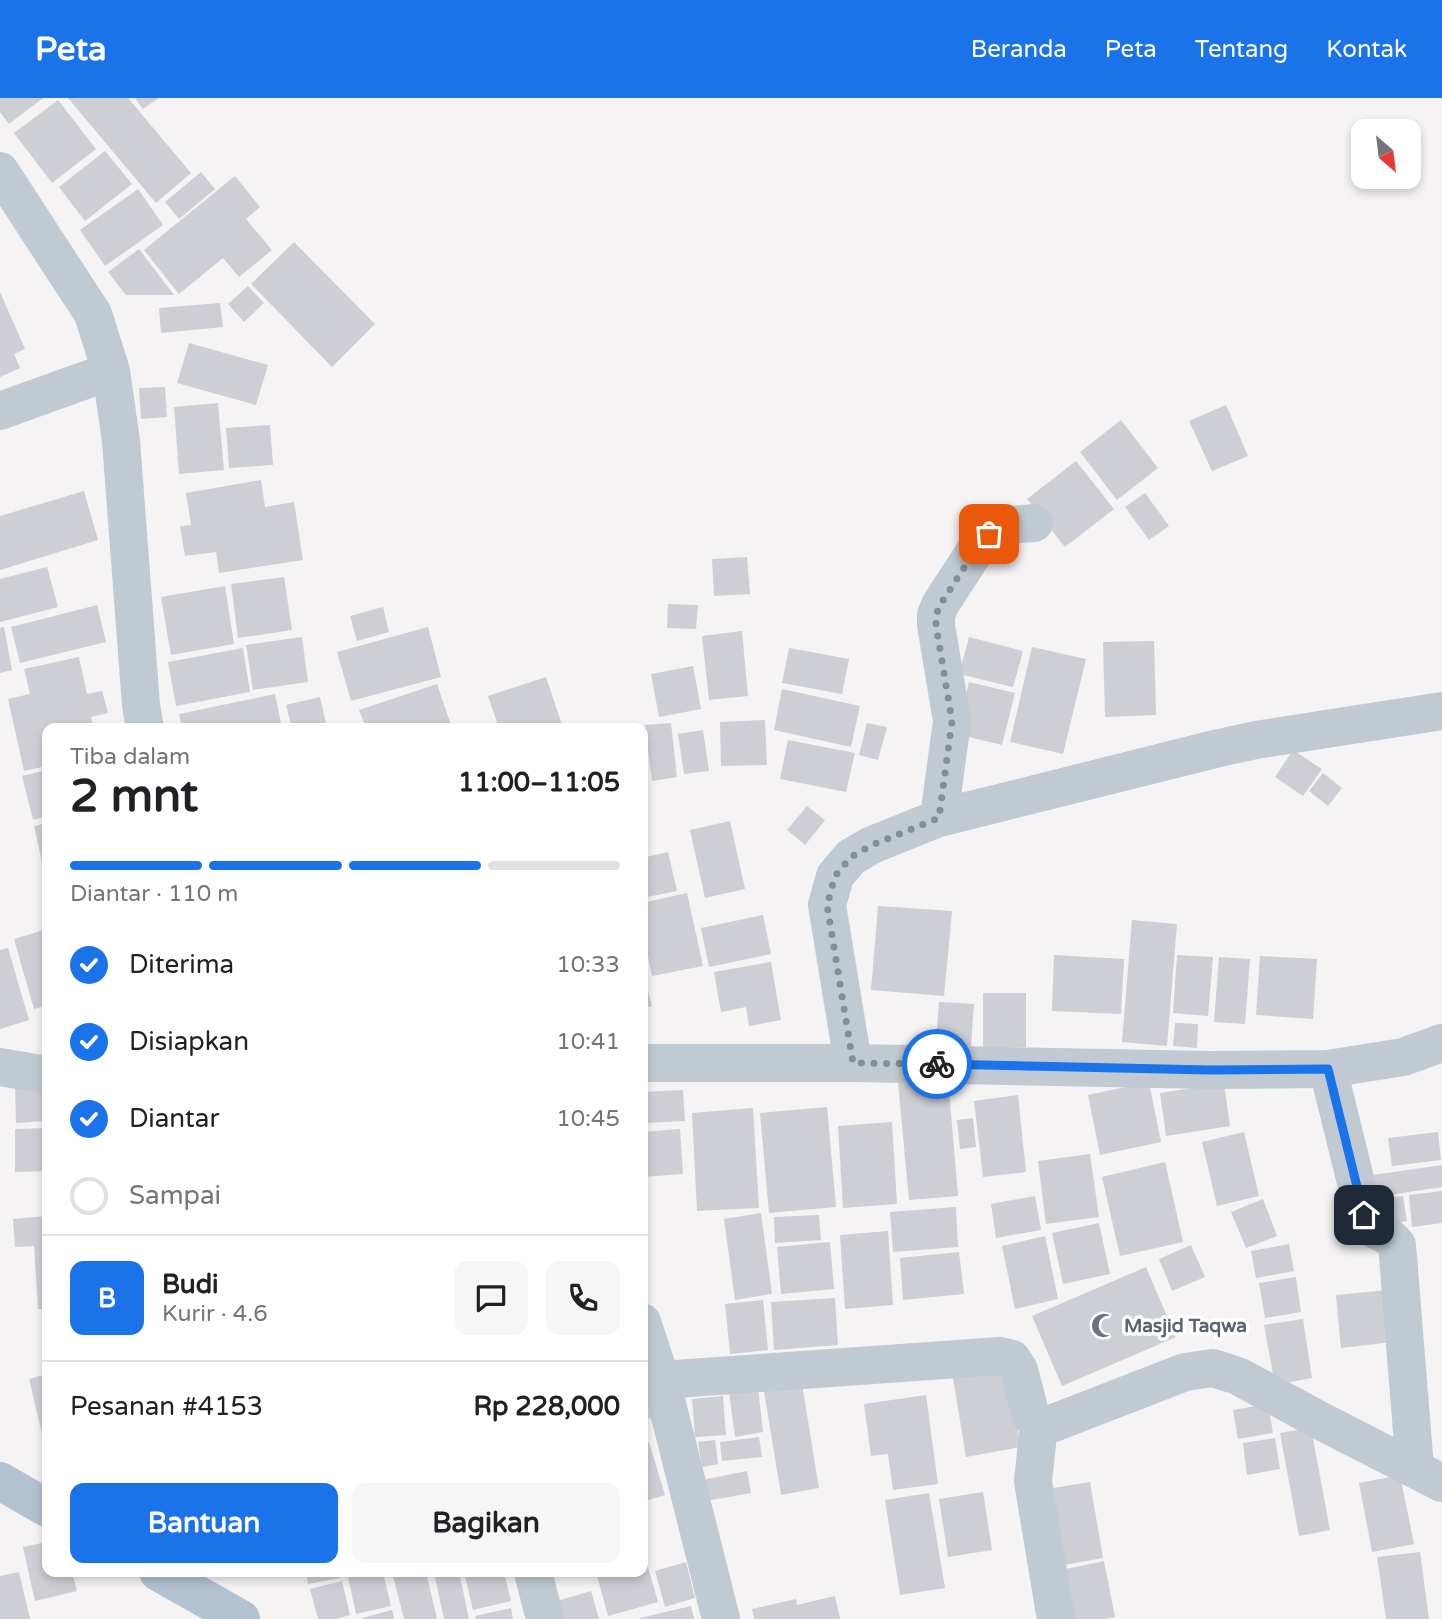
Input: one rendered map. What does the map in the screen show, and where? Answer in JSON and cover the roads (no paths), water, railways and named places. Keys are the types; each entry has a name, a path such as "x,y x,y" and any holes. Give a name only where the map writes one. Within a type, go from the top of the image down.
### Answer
{"main road":[{"path":"0,1481 42,1505"},
{"path":"167,1577 241,1619"}],"street":[{"path":"0,171 93,314 111,371 121,441 144,723"},
{"path":"0,411 111,371"},
{"path":"939,818 952,721 936,615 982,540 1003,526 1034,523"},
{"path":"853,1063 827,905 835,876 851,857 872,845 939,818 1219,748 1442,710"},
{"path":"648,1063 1328,1069 1403,1057 1442,1043"},
{"path":"1403,1057 1424,1064 1442,1065"},
{"path":"0,1067 42,1074"},
{"path":"1328,1069 1367,1224 1391,1237 1397,1245 1428,1476"},
{"path":"648,1340 661,1380 721,1619"},
{"path":"661,1380 1000,1356 1012,1359 1019,1370 1031,1416 1039,1425 1033,1481 1056,1619"},
{"path":"1039,1425 1051,1424 1185,1372 1213,1368 1238,1376 1428,1476"},
{"path":"534,1577 545,1619"}],"place":[{"name":"Masjid Taqwa","path":"1104,1326"}]}
